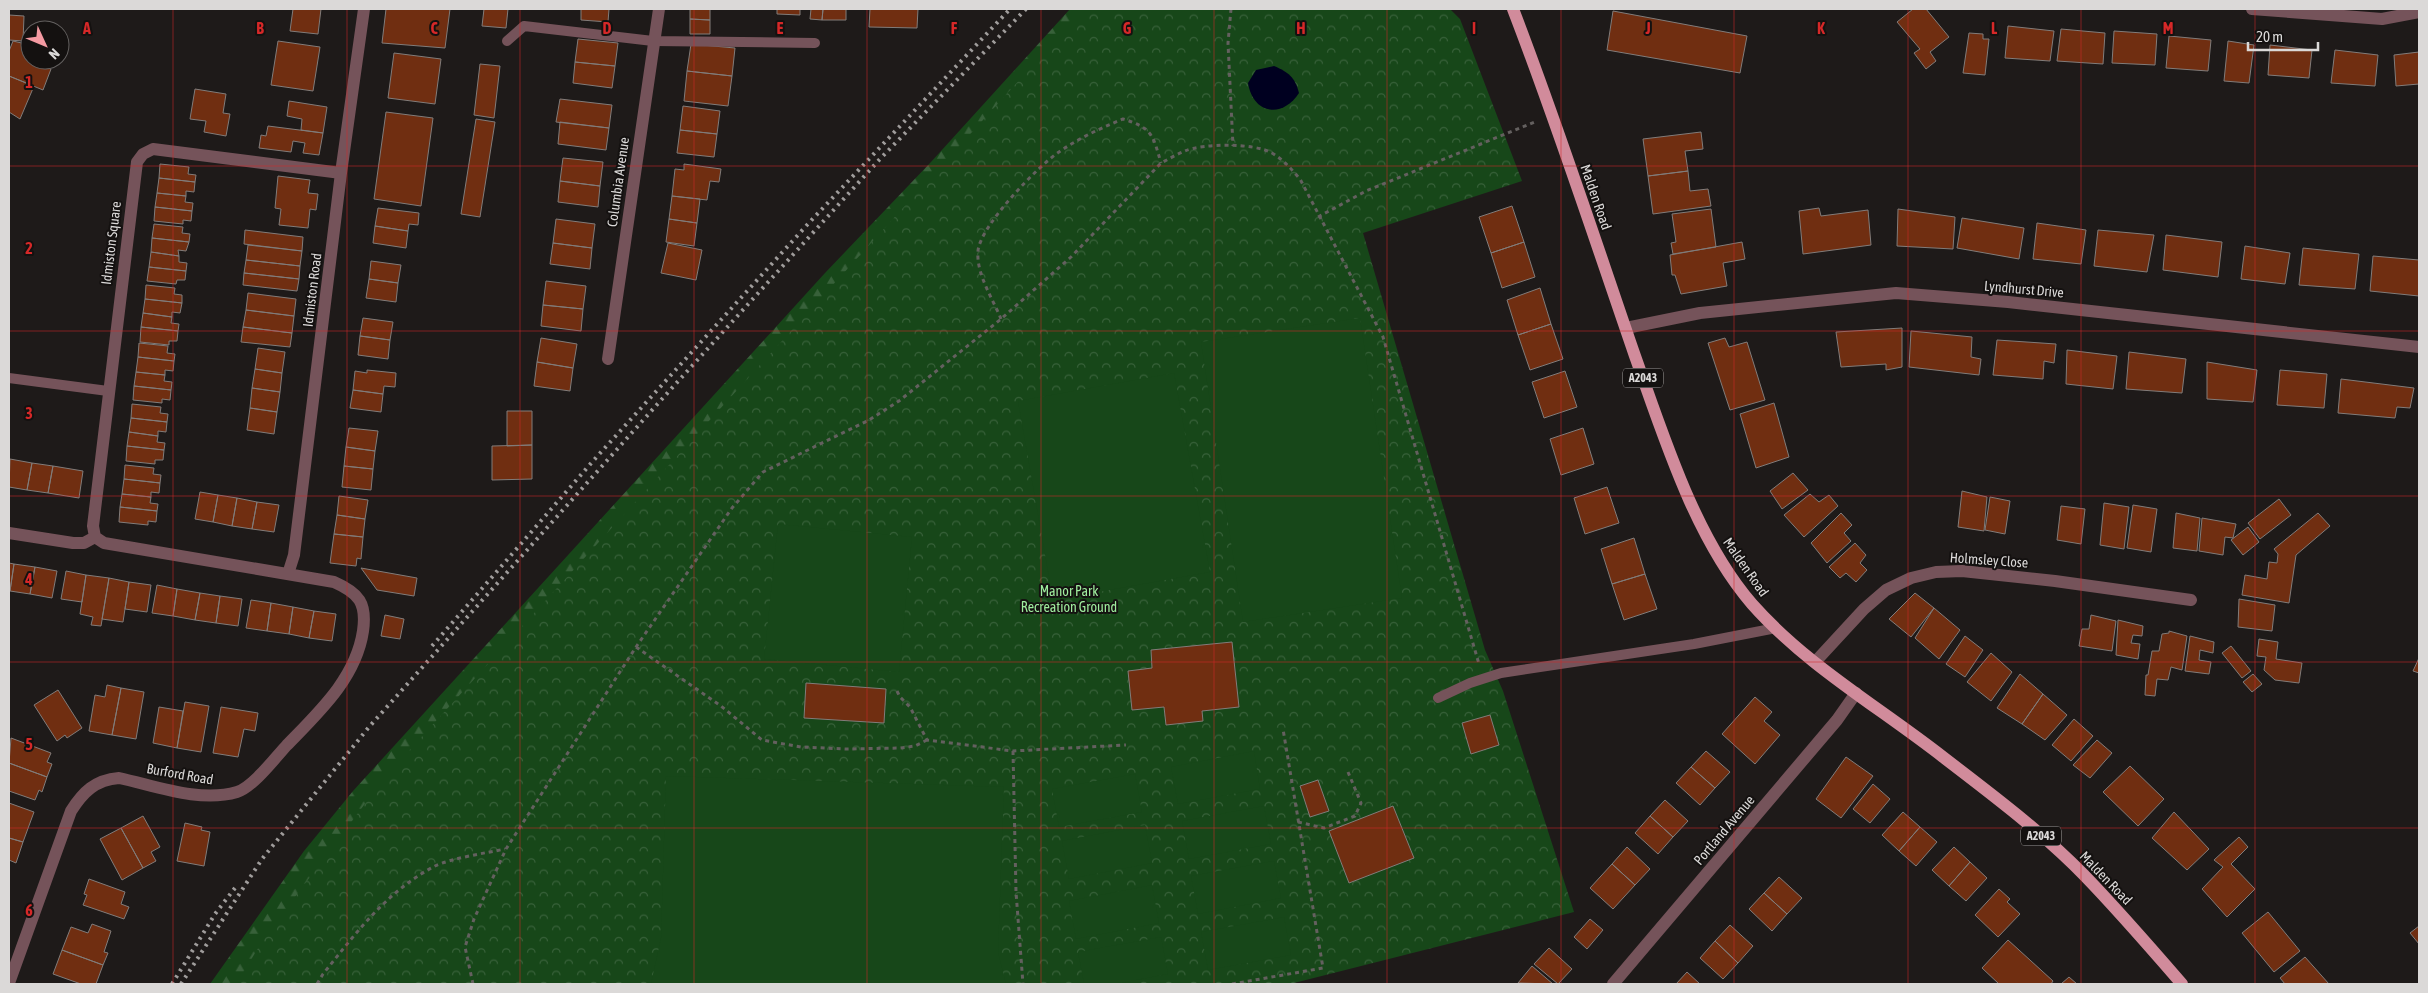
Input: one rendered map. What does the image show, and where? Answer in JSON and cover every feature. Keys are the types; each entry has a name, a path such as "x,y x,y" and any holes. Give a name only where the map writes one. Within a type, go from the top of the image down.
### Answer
{"main road":[{"name":"Malden Road","path":"1513,9 1664,437 1712,547 1730,575 1752,604 1776,628 1856,693 1940,755 2048,842 2082,874 2182,984"}],"street":[{"name":"Idmiston Road","path":"288,574 294,555 341,173 364,9"},
{"name":"Columbia Avenue","path":"608,359 659,9"},
{"path":"2252,9 2382,19 2419,12"},
{"name":"Idmiston Square","path":"95,537 93,526 108,391 137,162 143,154 153,149 341,173"},
{"name":"Lyndhurst Drive","path":"1626,328 1700,313 1896,293 2008,302 2419,347"},
{"path":"9,533 73,543 84,542 95,537 104,543 288,574"},
{"name":"Holmsley Close","path":"1816,661 1864,609 1886,590 1912,578 1936,572 1962,571 2055,581 2191,600"},
{"name":"Burford Road","path":"9,983 71,811 80,797 92,785 106,779 118,778 202,796 223,795 240,791 254,780 322,708 352,666 360,648 364,625 364,611 361,600 349,589 334,582 288,574"},
{"name":"Portland Avenue","path":"1613,984 1837,720 1856,693"}],"lane":[{"path":"507,41 524,26 653,41 815,43"},
{"path":"9,378 108,391"},
{"path":"1438,698 1501,673 1694,644 1776,628"}],"path":[{"path":"1231,9 1228,43 1232,146"},
{"path":"1318,216 1366,191 1502,137 1551,114"},
{"path":"1001,319 982,274 978,250 993,219 1026,182 1057,153 1090,133 1123,119 1139,124 1152,135 1161,163"},
{"path":"473,984 465,947 474,919 506,849 636,647 732,508 763,472 869,420 899,401 1040,287 1161,163 1186,150 1210,146 1232,146 1270,152 1287,164 1300,179 1383,337 1483,679"},
{"path":"636,647 721,706 762,740 801,747 846,749 900,748 915,746 926,740 1013,751 1126,746"},
{"path":"897,690 900,697 910,707 926,740"},
{"path":"1232,984 1323,968 1283,729"},
{"path":"1013,751 1016,892 1023,984"},
{"path":"1298,822 1324,828 1355,816 1361,803 1348,772"},
{"path":"317,984 373,911 406,884 436,865 506,849"}],"green space":[{"path":"1070,9 1180,9 315,984 210,984 304,851 353,791 825,273 931,162"},
{"name":"Manor Park Recreation Ground","path":"1084,9 1450,9 1460,19 1522,181 1363,233 1485,650 1503,691 1574,912 1290,984 236,984 265,937 385,777"},
{"path":"1360,318 1402,598 1243,622 1201,342"},
{"path":"1174,373 1210,572 1053,600 1018,401"},
{"path":"778,524 912,537 899,672 764,659"},
{"path":"1254,751 1260,789 1178,804 1171,767"},
{"path":"1135,774 1142,812 1059,827 1052,789"},
{"path":"666,776 1004,787 998,952 1006,984 651,984 661,938"},
{"path":"1264,806 1271,844 1189,859 1182,821"},
{"path":"1145,825 1152,863 1069,879 1062,841"},
{"path":"1274,861 1281,898 1198,914 1191,876"},
{"path":"1152,885 1159,923 1076,939 1069,901"},
{"path":"1284,917 1291,955 1208,970 1201,932"},
{"path":"1161,937 1168,974 1115,984 1084,984 1078,952"}],"water":[{"path":"1274,66 1290,76 1299,93 1285,107 1269,109 1262,107 1256,101 1248,83 1256,70"}],"building":[{"path":"293,9 321,9 318,34 290,31"},
{"path":"386,9 450,9 445,48 382,43"},
{"path":"484,9 508,9 506,28 482,26"},
{"path":"581,9 609,9 608,22 581,20"},
{"path":"690,9 710,9 710,20 690,19"},
{"path":"777,9 800,9 800,15 777,14"},
{"path":"811,9 823,9 822,20 810,19"},
{"path":"823,9 846,9 846,20 822,20"},
{"path":"870,9 918,9 917,28 869,27"},
{"path":"1913,9 1926,9 1949,37 1930,52 1936,61 1926,69 1914,53 1920,49 1897,22"},
{"path":"1613,11 1747,36 1740,73 1607,50"},
{"path":"9,15 24,16 24,20 20,20 20,41 9,40"},
{"path":"690,19 710,20 710,34 690,34"},
{"path":"2008,26 2054,31 2050,61 2005,58"},
{"path":"2061,29 2105,33 2103,64 2057,61"},
{"path":"2114,31 2157,34 2155,65 2112,63"},
{"path":"1969,33 1983,34 1983,39 1989,39 1985,75 1963,73"},
{"path":"2169,36 2211,40 2208,71 2166,68"},
{"path":"578,39 618,43 615,66 575,62"},
{"path":"13,41 20,43 20,70 51,70 43,90 9,76 9,51"},
{"path":"278,41 320,47 313,91 271,85"},
{"path":"2228,41 2254,45 2249,83 2224,81"},
{"path":"691,44 735,48 732,76 687,71"},
{"path":"2270,45 2312,50 2309,78 2268,75"},
{"path":"2335,50 2378,55 2375,86 2331,83"},
{"path":"2419,52 2419,84 2396,86 2394,55"},
{"path":"394,53 441,59 435,104 388,98"},
{"path":"575,62 615,66 612,88 573,83"},
{"path":"480,64 500,66 494,118 474,115"},
{"path":"687,71 732,76 728,106 684,101"},
{"path":"9,76 34,86 20,119 9,112"},
{"path":"195,89 226,94 223,113 230,114 226,136 204,132 206,121 190,119"},
{"path":"560,99 612,105 609,128 556,122"},
{"path":"289,101 327,107 323,133 301,130 302,119 287,116"},
{"path":"683,106 720,111 717,134 680,130"},
{"path":"386,112 433,118 421,206 374,199"},
{"path":"476,119 495,122 480,217 461,214"},
{"path":"560,122 609,128 606,150 558,144"},
{"path":"268,126 323,133 319,155 303,153 305,143 293,141 291,152 259,148 261,135 266,136"},
{"path":"680,130 717,134 714,157 677,153"},
{"path":"1701,132 1703,149 1685,151 1688,171 1648,176 1643,139"},
{"path":"563,158 603,162 600,186 560,181"},
{"path":"160,164 189,167 188,174 196,175 195,182 159,178"},
{"path":"684,164 721,169 719,182 710,181 707,200 672,196 675,169 684,170"},
{"path":"1688,171 1690,191 1708,189 1711,206 1653,214 1648,176"},
{"path":"278,176 310,180 308,193 318,194 316,210 310,209 308,228 279,225 281,209 275,208"},
{"path":"159,178 195,182 194,192 186,191 186,196 157,193"},
{"path":"560,181 600,186 598,207 558,202"},
{"path":"157,193 186,196 185,202 193,203 192,211 155,207"},
{"path":"672,196 700,199 697,223 669,219"},
{"path":"1512,206 1524,242 1491,253 1479,217"},
{"path":"155,207 192,211 191,221 183,220 183,224 154,221"},
{"path":"378,208 419,213 418,225 409,224 408,231 375,226"},
{"path":"1819,208 1821,216 1868,210 1871,245 1803,254 1799,211"},
{"path":"1711,209 1716,247 1673,254 1671,243 1676,242 1672,214"},
{"path":"1898,209 1955,217 1953,249 1897,246"},
{"path":"1962,218 2024,228 2019,259 1957,248"},
{"path":"556,219 595,224 592,248 553,243"},
{"path":"669,219 697,223 694,246 666,242"},
{"path":"2037,223 2086,230 2081,264 2033,259"},
{"path":"154,224 183,227 182,233 190,234 189,242 152,238"},
{"path":"375,226 408,231 406,248 373,243"},
{"path":"245,230 303,237 302,251 244,244"},
{"path":"2098,230 2154,235 2147,272 2094,266"},
{"path":"2166,235 2222,242 2218,277 2163,270"},
{"path":"152,238 189,242 186,251 178,250 179,256 151,252"},
{"path":"1524,242 1535,277 1502,288 1491,253"},
{"path":"1742,242 1745,259 1723,263 1727,286 1681,294 1675,275 1672,275 1670,255"},
{"path":"553,243 592,248 590,269 550,264"},
{"path":"668,243 702,250 696,280 661,273"},
{"path":"248,245 302,251 300,266 246,260"},
{"path":"2245,246 2290,253 2285,284 2241,279"},
{"path":"2303,248 2359,254 2355,289 2299,285"},
{"path":"151,252 179,256 179,262 187,263 186,271 149,267"},
{"path":"2373,256 2419,260 2419,296 2370,291"},
{"path":"246,260 300,266 299,279 244,273"},
{"path":"371,261 401,265 398,283 369,279"},
{"path":"149,267 186,271 185,280 177,280 176,284 147,281"},
{"path":"244,273 299,279 297,291 243,285"},
{"path":"369,279 398,283 396,302 366,298"},
{"path":"546,281 586,286 583,309 543,305"},
{"path":"146,285 175,288 174,294 182,295 182,303 145,299"},
{"path":"1540,288 1551,324 1518,335 1507,300"},
{"path":"248,293 296,299 294,316 246,310"},
{"path":"145,299 182,303 180,313 172,312 172,317 143,313"},
{"path":"543,305 583,309 581,331 541,326"},
{"path":"246,310 294,316 292,333 243,327"},
{"path":"143,313 172,317 171,323 179,324 178,331 141,327"},
{"path":"363,318 393,322 390,340 360,336"},
{"path":"1551,324 1563,359 1530,370 1518,335"},
{"path":"141,327 178,331 177,341 169,341 169,345 140,342"},
{"path":"243,327 292,333 290,347 241,342"},
{"path":"1902,328 1902,367 1886,370 1886,364 1841,367 1836,332"},
{"path":"1911,331 1972,337 1971,357 1981,359 1979,375 1909,367"},
{"path":"360,336 390,340 388,359 358,355"},
{"path":"541,338 577,344 573,368 537,362"},
{"path":"1725,338 1729,347 1747,342 1765,400 1730,410 1708,343"},
{"path":"1997,340 2056,344 2054,363 2044,361 2043,379 1993,375"},
{"path":"139,343 168,346 167,353 175,354 174,361 138,357"},
{"path":"258,348 285,352 282,373 255,369"},
{"path":"2067,350 2117,356 2113,389 2066,384"},
{"path":"2129,352 2186,359 2182,393 2126,389"},
{"path":"138,357 174,361 173,371 165,370 165,375 136,372"},
{"path":"537,362 573,368 570,391 534,386"},
{"path":"2207,362 2257,370 2253,402 2207,399"},
{"path":"255,369 282,373 280,392 252,388"},
{"path":"367,370 396,373 395,387 384,386 383,394 353,390 355,371 367,373"},
{"path":"2280,370 2327,374 2324,408 2277,405"},
{"path":"1565,371 1577,407 1544,418 1532,382"},
{"path":"136,372 165,375 164,381 172,382 171,390 134,386"},
{"path":"2341,379 2414,388 2410,408 2397,407 2395,418 2338,413"},
{"path":"134,386 171,390 170,400 162,399 162,403 133,400"},
{"path":"252,388 280,392 277,412 250,408"},
{"path":"353,390 383,394 381,412 350,408"},
{"path":"1774,403 1789,457 1756,468 1740,414"},
{"path":"132,404 161,407 160,413 168,414 167,422 131,418"},
{"path":"250,408 277,412 274,434 247,430"},
{"path":"507,411 532,411 532,445 507,446"},
{"path":"131,418 167,422 166,432 158,431 158,436 129,432"},
{"path":"349,428 378,431 375,451 346,447"},
{"path":"1583,428 1594,464 1561,475 1550,439"},
{"path":"129,432 158,436 157,442 165,443 164,450 127,446"},
{"path":"532,445 532,479 492,480 492,446"},
{"path":"127,446 164,450 163,460 155,460 155,464 126,461"},
{"path":"346,447 375,451 373,469 344,466"},
{"path":"10,459 32,463 27,490 9,487"},
{"path":"32,463 53,466 48,493 27,490"},
{"path":"125,465 154,468 153,474 161,475 160,483 124,479"},
{"path":"53,466 83,471 79,498 48,493"},
{"path":"344,466 373,469 371,490 342,487"},
{"path":"1793,473 1808,490 1782,509 1770,491"},
{"path":"124,479 160,483 159,493 151,492 151,497 122,494"},
{"path":"1607,487 1619,523 1585,534 1574,498"},
{"path":"1962,491 1987,497 1984,531 1958,527"},
{"path":"200,492 218,495 213,522 195,519"},
{"path":"122,494 151,497 150,503 158,504 157,511 120,507"},
{"path":"1810,494 1819,502 1829,495 1838,506 1804,537 1784,515"},
{"path":"218,495 237,498 232,526 213,522"},
{"path":"339,496 368,500 365,519 337,515"},
{"path":"1990,497 2010,501 2005,534 1985,530"},
{"path":"237,498 257,502 252,529 232,526"},
{"path":"2279,499 2291,515 2260,539 2248,523"},
{"path":"257,502 279,505 274,532 252,529"},
{"path":"2104,503 2129,507 2124,549 2100,545"},
{"path":"2133,505 2157,509 2151,552 2127,548"},
{"path":"2061,506 2085,509 2081,544 2057,540"},
{"path":"120,507 157,511 156,522 148,521 148,525 119,522"},
{"path":"1841,513 1852,525 1844,533 1851,541 1827,563 1811,543"},
{"path":"2176,513 2200,518 2197,551 2173,548"},
{"path":"2318,513 2330,526 2296,555 2289,603 2242,595 2245,575 2267,579 2269,562 2277,563 2278,554 2274,549"},
{"path":"337,515 365,519 363,537 334,534"},
{"path":"2202,518 2236,524 2233,538 2225,537 2223,555 2199,551"},
{"path":"2248,527 2259,542 2243,555 2231,540"},
{"path":"334,534 363,537 361,559 357,558 356,566 330,563"},
{"path":"1634,538 1645,574 1612,584 1601,549"},
{"path":"1855,543 1866,555 1860,563 1867,570 1856,582 1846,573 1840,578 1829,567"},
{"path":"9,563 14,564 10,591 9,591"},
{"path":"14,564 35,567 30,594 10,591"},
{"path":"35,567 57,571 52,598 30,594"},
{"path":"361,568 417,578 414,596 377,590"},
{"path":"66,571 86,575 82,602 61,599"},
{"path":"1645,574 1657,609 1624,620 1612,584"},
{"path":"86,575 109,578 101,626 91,625 93,617 80,614"},
{"path":"109,578 129,582 123,622 102,619"},
{"path":"129,582 151,585 147,612 125,609"},
{"path":"157,585 177,589 173,616 152,613"},
{"path":"177,589 200,593 195,620 173,616"},
{"path":"200,593 220,596 216,623 195,620"},
{"path":"1915,593 1934,608 1911,637 1889,619"},
{"path":"220,596 242,599 238,626 216,623"},
{"path":"2239,599 2275,605 2272,631 2238,627"},
{"path":"251,600 271,603 267,631 246,628"},
{"path":"271,603 293,607 289,634 267,631"},
{"path":"293,607 314,611 309,638 289,634"},
{"path":"1934,608 1960,630 1939,659 1915,638"},
{"path":"314,611 336,614 332,641 309,638"},
{"path":"385,615 404,619 400,639 381,636"},
{"path":"2091,615 2116,621 2112,651 2079,646 2082,629 2089,629"},
{"path":"2118,620 2143,626 2142,636 2133,635 2131,643 2140,644 2138,659 2116,655"},
{"path":"2169,631 2187,636 2182,670 2171,667 2168,680 2157,679 2155,696 2145,695 2146,675 2148,675 2152,651 2159,651 2162,634 2169,633"},
{"path":"1965,636 1983,650 1965,677 1946,664"},
{"path":"2190,636 2214,642 2213,653 2200,650 2199,660 2211,662 2209,674 2185,671"},
{"path":"2259,639 2278,642 2276,659 2302,663 2299,683 2275,680 2264,670 2266,657 2257,656"},
{"path":"1232,642 1239,707 1202,711 1203,721 1166,725 1164,707 1132,710 1128,671 1152,668 1151,650"},
{"path":"2231,646 2251,671 2242,678 2222,653"},
{"path":"1991,653 2012,672 1991,701 1967,682"},
{"path":"2419,658 2419,673 2413,671"},
{"path":"2020,674 2043,694 2022,724 1997,708"},
{"path":"2253,674 2262,684 2252,692 2243,682"},
{"path":"806,683 886,689 884,723 804,718"},
{"path":"107,685 121,688 112,735 89,731 95,695 105,697"},
{"path":"121,688 144,692 136,739 112,735"},
{"path":"58,690 82,728 67,738 65,735 57,741 34,705"},
{"path":"2043,694 2067,715 2045,740 2022,724"},
{"path":"1755,697 1772,712 1764,721 1780,735 1755,764 1722,734"},
{"path":"185,702 209,706 201,752 177,748"},
{"path":"159,707 183,711 177,748 153,743"},
{"path":"221,707 258,713 255,731 244,729 238,757 213,753"},
{"path":"1490,715 1499,745 1471,754 1462,723"},
{"path":"2074,719 2093,736 2071,761 2052,745"},
{"path":"11,738 51,753 47,762 52,764 47,777 9,763"},
{"path":"2097,740 2112,753 2090,778 2073,765"},
{"path":"1706,751 1730,772 1715,788 1691,767"},
{"path":"1846,757 1873,776 1841,818 1816,799"},
{"path":"9,763 47,777 42,792 39,790 35,800 9,791"},
{"path":"2130,766 2164,799 2138,826 2103,792"},
{"path":"1691,767 1715,788 1700,805 1676,783"},
{"path":"1318,780 1329,811 1310,817 1300,786"},
{"path":"1873,784 1890,799 1870,823 1853,809"},
{"path":"1665,800 1688,821 1673,837 1650,816"},
{"path":"9,803 34,812 23,842 9,838"},
{"path":"1393,806 1414,858 1349,883 1329,831"},
{"path":"1903,812 1920,827 1899,851 1882,835"},
{"path":"2174,812 2209,849 2187,870 2152,838"},
{"path":"143,816 160,847 151,852 156,861 143,868 121,828"},
{"path":"1650,816 1673,837 1658,854 1635,833"},
{"path":"185,823 202,827 201,830 210,832 204,866 177,861"},
{"path":"1920,827 1937,842 1916,866 1899,851"},
{"path":"121,828 143,868 122,880 100,839"},
{"path":"2239,837 2248,847 2231,864 2255,889 2227,917 2202,889 2223,867 2214,860"},
{"path":"9,838 23,842 16,863 9,860"},
{"path":"1627,847 1650,869 1635,885 1612,864"},
{"path":"1954,847 1970,862 1949,886 1932,870"},
{"path":"1970,862 1987,878 1966,901 1949,886"},
{"path":"1612,864 1635,885 1613,909 1590,888"},
{"path":"1779,877 1802,898 1787,914 1764,893"},
{"path":"89,879 125,892 121,904 129,907 124,919 83,905 87,895 84,894"},
{"path":"1999,889 2010,899 2007,902 2020,914 1998,937 1975,915"},
{"path":"1764,893 1787,914 1772,931 1749,909"},
{"path":"2268,912 2300,951 2274,972 2242,933"},
{"path":"1590,919 1603,930 1587,949 1574,937"},
{"path":"92,924 111,931 104,952 108,953 103,965 62,950 71,927 88,933"},
{"path":"1730,925 1753,946 1738,963 1715,941"},
{"path":"2419,926 2419,944 2410,933"},
{"path":"2008,940 2053,981 2051,984 1999,984 1982,968"},
{"path":"1715,941 1738,963 1723,979 1700,958"},
{"path":"1549,948 1572,969 1558,984 1534,964"},
{"path":"62,950 103,965 96,984 81,984 53,974"},
{"path":"2305,957 2329,984 2285,984 2280,978"},
{"path":"1532,966 1553,984 1518,983"},
{"path":"1687,972 1700,984 1676,984"},
{"path":"2069,977 2077,984 2061,984"}],"railway":[{"path":"432,646 593,461 807,225 1010,9"},
{"path":"181,984 262,859 369,727 662,399 879,160 1026,9"},
{"path":"172,984 215,914 238,884"}]}
